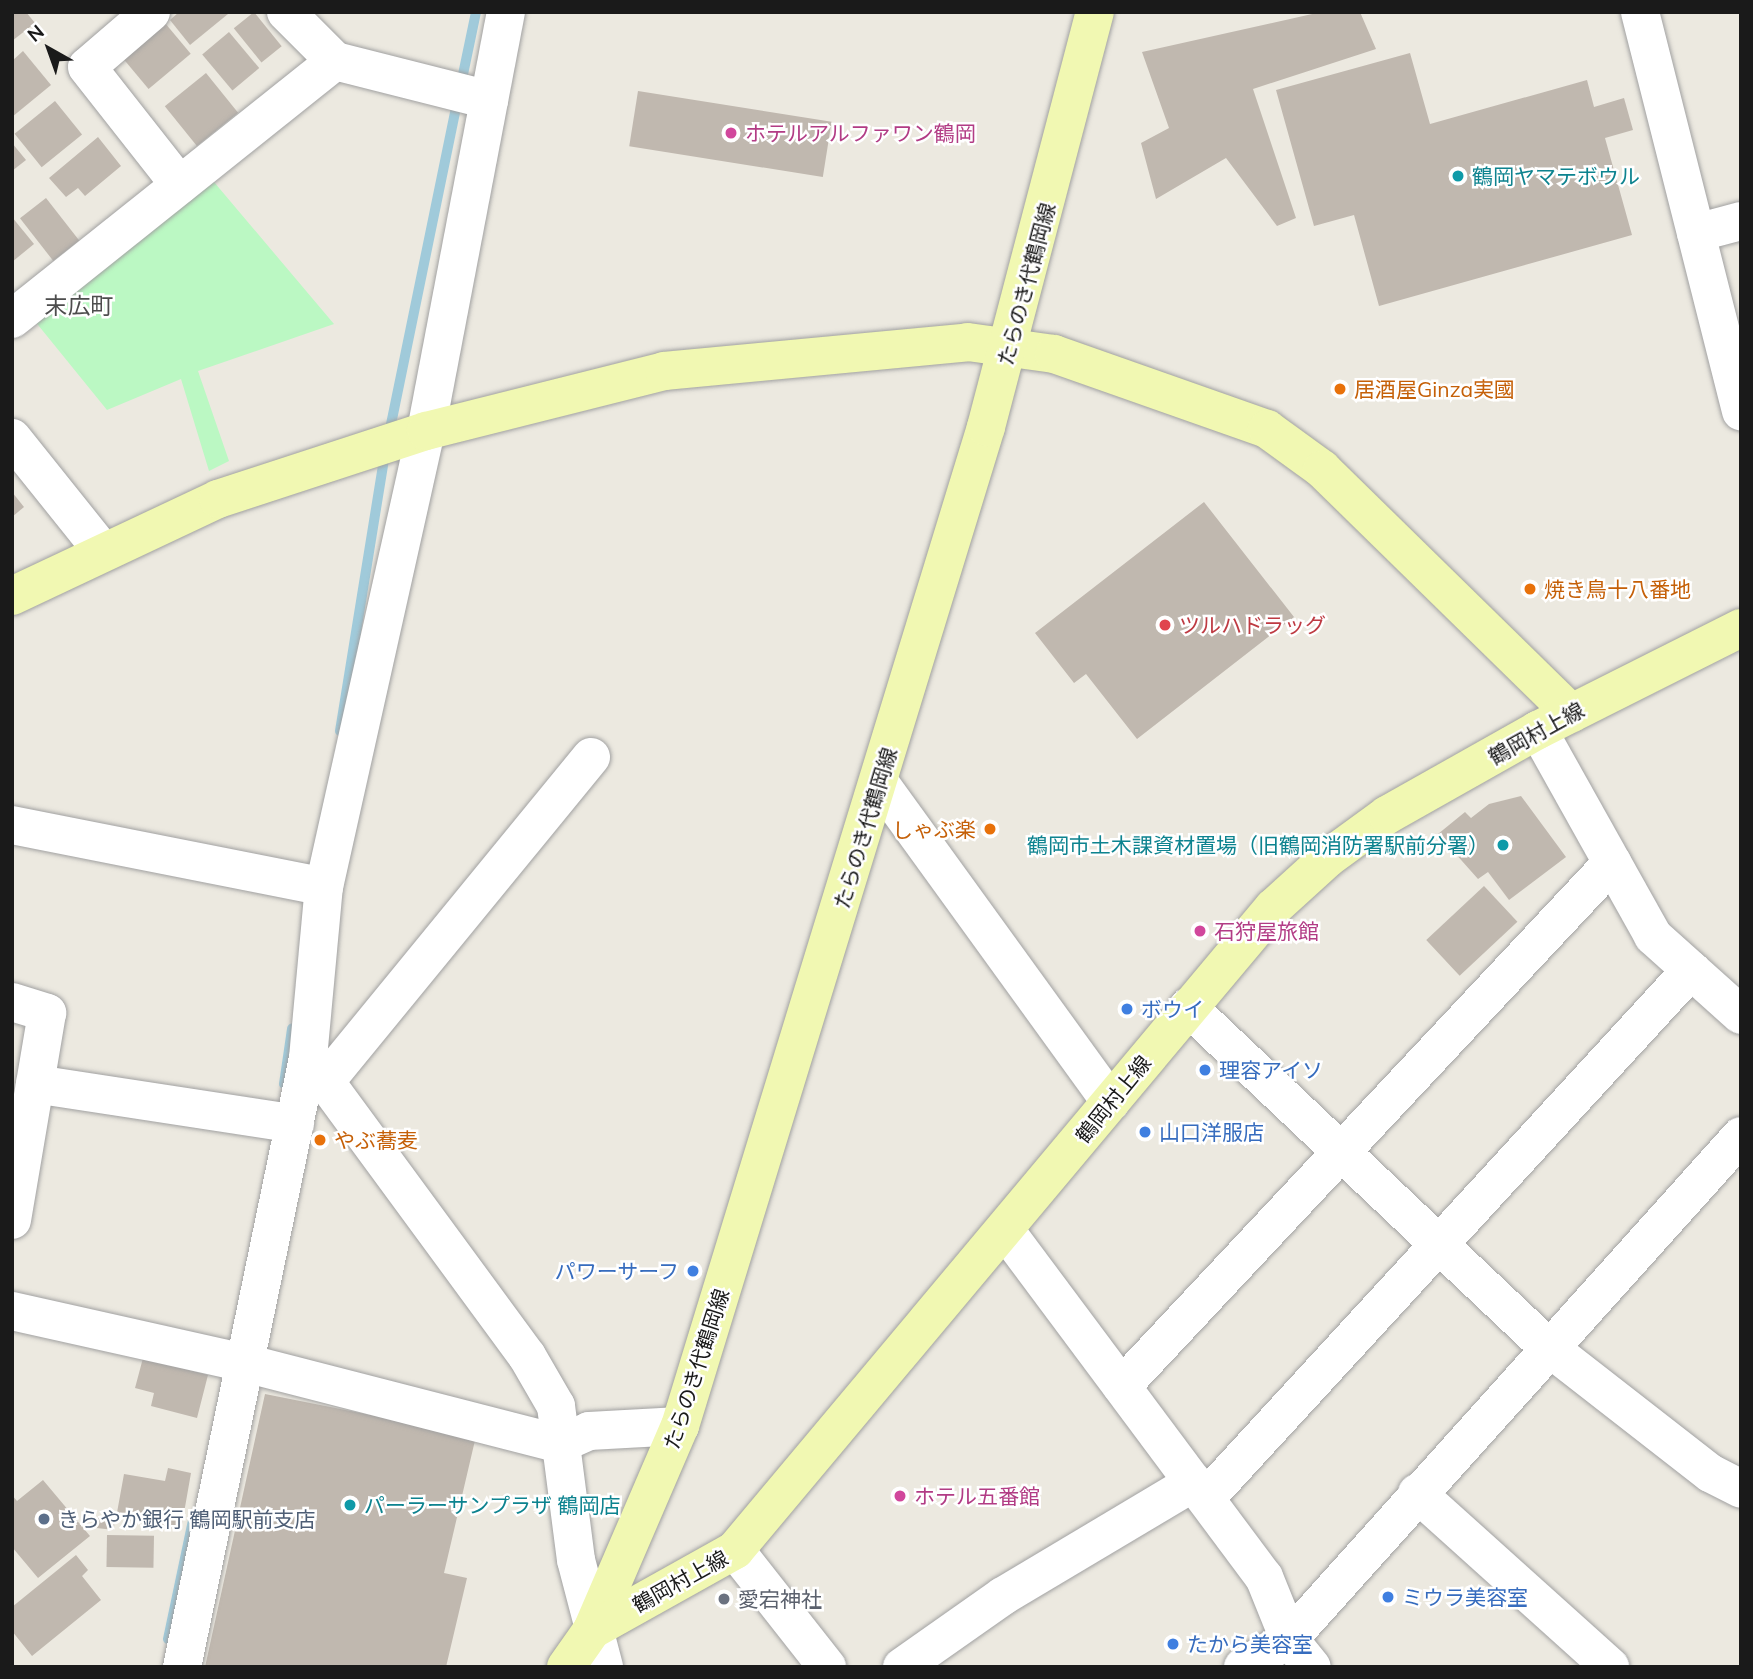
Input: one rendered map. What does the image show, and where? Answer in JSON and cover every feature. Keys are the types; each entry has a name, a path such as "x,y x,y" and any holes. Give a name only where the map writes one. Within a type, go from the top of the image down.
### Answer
{"main road":[{"name":"たらのき代鶴岡線","path":"593,1630 680,1426 879,782 1009,347 1095,12"},
{"path":"12,596 101,549 218,499 426,431 664,372 968,342 1054,354 1223,408 1300,450 1571,713"},
{"name":"鶴岡村上線","path":"566,1667 593,1630 735,1550 1006,1230 1188,1007 1273,908 1328,858 1387,816 1538,730 1741,628"}],"street":[{"path":"150,12 87,67 180,185"},
{"path":"286,12 335,61 489,100"},
{"path":"506,12 426,431 324,887 317,1070 527,1356 556,1406 560,1444 593,1630 604,1667"},
{"path":"1640,12 1741,411"},
{"path":"12,319 335,61"},
{"path":"1696,233 1741,221"},
{"path":"12,438 101,549"},
{"path":"1538,730 1653,936 1741,1015"},
{"path":"182,1667 295,1124 317,1070 591,757"},
{"path":"879,782 1111,1102"},
{"path":"12,825 324,887"},
{"path":"1122,1386 1612,863"},
{"path":"902,1667 1003,1596 1200,1490 1439,1244 1691,970"},
{"path":"12,1002 47,1013 12,1220"},
{"path":"1188,1007 1547,1346 1710,1473 1741,1489"},
{"path":"35,1084 295,1124"},
{"path":"1243,1667 1300,1653 1417,1493 1547,1346 1741,1136"},
{"path":"1006,1230 1264,1577 1300,1653"},
{"path":"12,1311 245,1363 560,1444 589,1431 680,1426"},
{"path":"1417,1493 1610,1667"},
{"path":"735,1550 827,1667"}],"green space":[{"path":"214,182 334,324 198,371 229,461 209,471 181,379 107,410 34,320"}],"building":[{"path":"12,12 26,12 35,23 12,41"},
{"path":"179,12 228,14 190,45 170,20"},
{"path":"254,12 282,46 261,63 234,28"},
{"path":"1321,12 1360,12 1376,49 1253,89 1296,218 1277,226 1226,158 1156,199 1141,143 1169,128 1142,52"},
{"path":"165,23 191,54 149,89 123,58"},
{"path":"229,32 259,68 232,91 202,54"},
{"path":"23,51 51,85 12,117 12,61"},
{"name":"鶴岡ヤマテボウル","path":"1410,53 1430,124 1587,80 1594,107 1624,98 1633,130 1605,138 1632,235 1379,306 1354,215 1314,226 1276,90"},
{"path":"206,73 238,113 197,146 165,106"},
{"name":"ホテルアルファワン鶴岡","path":"638,91 832,122 823,177 629,146"},
{"path":"55,101 82,134 42,167 15,134"},
{"path":"98,137 121,166 85,196 78,188 66,197 49,178"},
{"path":"12,143 26,160 12,171"},
{"path":"46,198 79,241 53,261 20,218"},
{"path":"12,217 34,244 12,262"},
{"path":"12,492 24,507 12,517"},
{"name":"ツルハドラッグ","path":"1204,502 1294,617 1137,739 1086,674 1074,683 1035,633"},
{"name":"鶴岡市土木課資材置場（旧鶴岡消防署駅前分署）","path":"1521,796 1566,857 1509,900 1488,872 1478,879 1438,834 1465,812 1471,818 1489,804"},
{"path":"1484,886 1517,922 1460,976 1426,940"},
{"path":"143,1358 208,1375 197,1418 151,1406 154,1393 135,1388"},
{"name":"パーラーサンプラザ 鶴岡店","path":"265,1394 476,1436 444,1573 467,1578 446,1667 205,1667"},
{"path":"168,1468 191,1473 181,1530 116,1518 124,1474 165,1481"},
{"name":"きらやか銀行 鶴岡駅前支店","path":"43,1480 90,1536 38,1578 12,1547 12,1495 17,1501"},
{"path":"98,1518 115,1520 114,1530 97,1528"},
{"path":"107,1535 154,1536 153,1568 106,1567"},
{"path":"76,1555 88,1570 82,1576 101,1600 32,1656 12,1631 12,1607"}],"waterway":[{"path":"461,84 476,12"},
{"path":"389,434 458,99"},
{"path":"340,731 385,452"},
{"path":"284,1084 292,1029"},
{"path":"168,1639 194,1516"}],"place":[{"name":"ホテルアルファワン鶴岡","path":"731,133"},
{"name":"鶴岡ヤマテボウル","path":"1458,176"},
{"name":"居酒屋Ginza実國","path":"1340,389"},
{"name":"焼き鳥十八番地","path":"1530,589"},
{"name":"ツルハドラッグ","path":"1165,625"},
{"name":"しゃぶ楽","path":"990,829"},
{"name":"鶴岡市土木課資材置場（旧鶴岡消防署駅前分署）","path":"1503,845"},
{"name":"石狩屋旅館","path":"1200,931"},
{"name":"ボウイ","path":"1127,1009"},
{"name":"理容アイソ","path":"1205,1070"},
{"name":"山口洋服店","path":"1145,1132"},
{"name":"やぶ蕎麦","path":"320,1140"},
{"name":"パワーサーフ","path":"693,1271"},
{"name":"ホテル五番館","path":"900,1496"},
{"name":"パーラーサンプラザ 鶴岡店","path":"350,1505"},
{"name":"きらやか銀行 鶴岡駅前支店","path":"44,1519"},
{"name":"ミウラ美容室","path":"1388,1597"},
{"name":"愛宕神社","path":"724,1599"},
{"name":"たから美容室","path":"1173,1644"}],"district":[{"name":"末広町","path":"79,306"}]}
